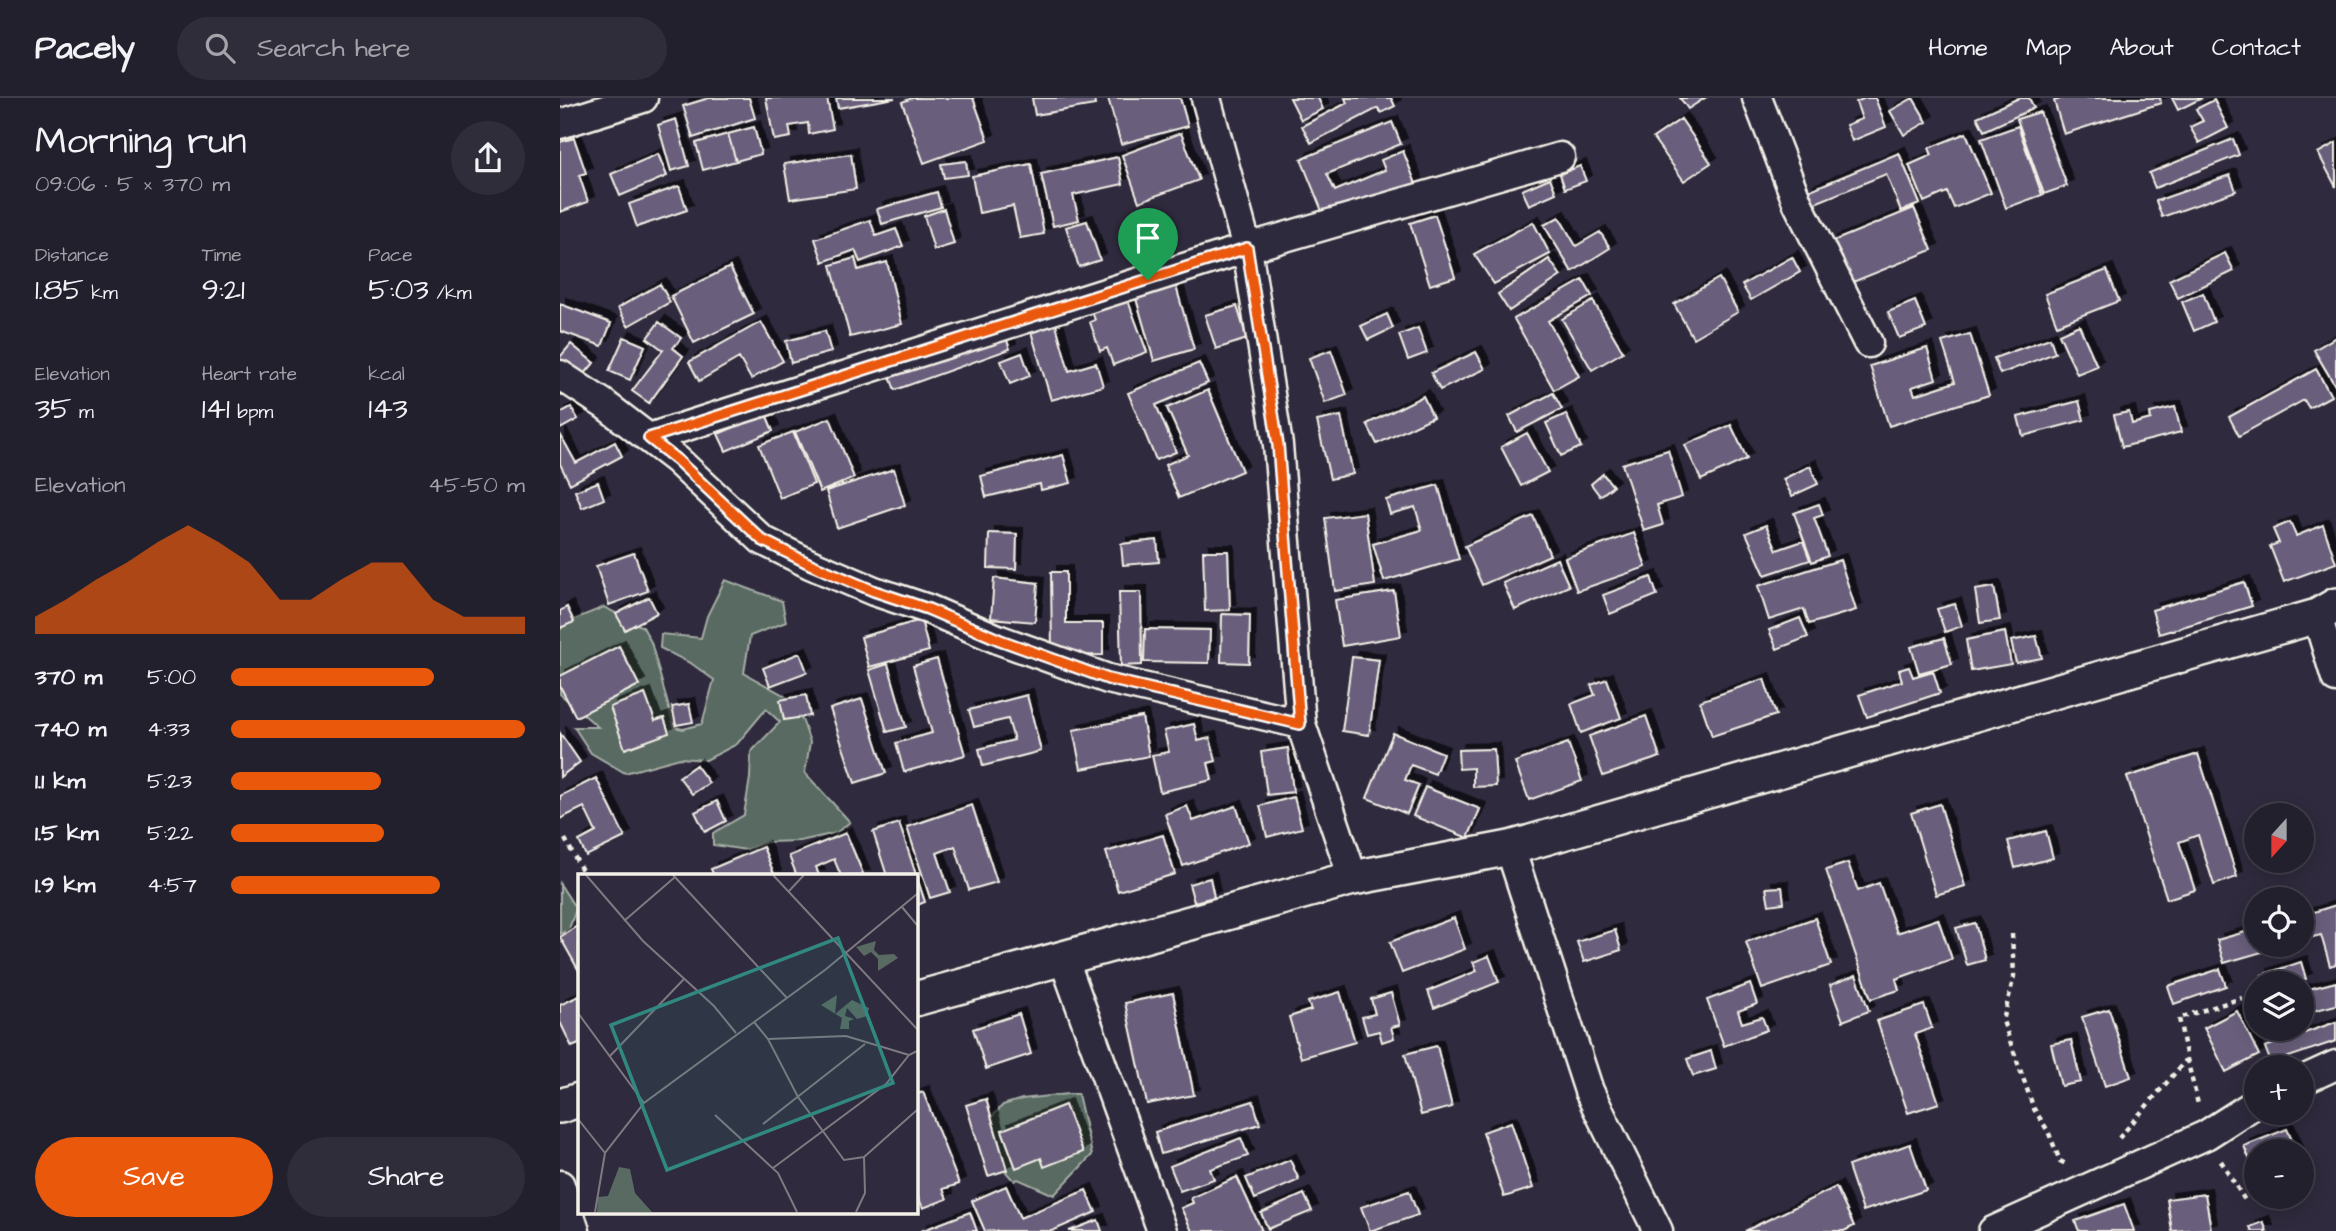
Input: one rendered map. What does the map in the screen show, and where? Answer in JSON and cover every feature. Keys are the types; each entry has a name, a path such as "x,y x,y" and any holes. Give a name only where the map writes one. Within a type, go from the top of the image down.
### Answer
{"street":[{"path":"560,124 642,98"},
{"path":"1206,98 1247,248 1278,445 1300,724 1353,878"},
{"path":"1757,98 1798,204 1868,343"},
{"path":"649,438 1247,248 1560,157"},
{"path":"560,375 604,404 677,460 762,540 810,564 1000,640 1108,679 1300,724"},
{"path":"917,998 1353,878 1510,848 2327,610 2336,678"},
{"path":"1510,848 1589,1091 1658,1231"},
{"path":"1063,957 1162,1231"},
{"path":"2314,1075 2336,1065"},
{"path":"560,1106 578,1100"},
{"path":"1993,1231 2206,1135 2244,1111"},
{"path":"560,1185 575,1231"}],"path":[{"path":"565,839 584,874"},
{"path":"2012,934 2014,976 2003,1021 2034,1109 2048,1131 2060,1161 2069,1165"},
{"path":"2115,1143 2187,1059 2179,1018 2242,998"}],"green space":[{"path":"725,580 782,601 786,622 750,636 744,673 796,702 810,742 805,773 850,822 836,833 800,841 767,842 746,850 713,845 713,833 744,815 751,752 780,722 766,709 737,744 706,760 680,758 625,773 591,753 574,727 598,727 560,694 560,630 567,622 604,607 643,627 651,642 674,727 683,729 702,724 714,680 692,664 660,648 661,634 701,638 707,616"},
{"path":"560,884 576,909 569,929 560,934"},
{"path":"1078,1094 1092,1155 1054,1195 1018,1179 1014,1181 995,1160 977,1132 1003,1105 1022,1099"}],"building":[{"path":"709,98 749,98 755,118 693,138 683,106"},
{"path":"766,98 827,98 833,129 809,134 808,123 789,126 791,137 774,140"},
{"path":"836,98 895,98 838,108"},
{"path":"912,98 973,98 988,140 924,163 902,102"},
{"path":"1032,98 1094,98 1095,105 1035,115"},
{"path":"1108,98 1180,98 1188,126 1121,144"},
{"path":"1290,98 1318,98 1323,109 1301,120"},
{"path":"1345,98 1391,98 1395,106 1381,113 1378,108 1311,143 1302,126 1347,103"},
{"path":"1680,98 1705,98 1688,109"},
{"path":"1875,98 1886,127 1852,141 1846,125 1862,119 1856,102"},
{"path":"1913,98 1927,122 1904,135 1890,111"},
{"path":"2019,98 2029,98 2034,108 1984,131 1977,117"},
{"path":"2063,98 2160,98 2161,103 2064,134 2054,101"},
{"path":"2172,98 2202,98 2178,110"},
{"path":"2214,100 2228,128 2199,143 2190,127 2203,121 2196,109"},
{"path":"2040,112 2067,186 2044,194 2017,119"},
{"path":"676,119 689,166 671,171 658,125"},
{"path":"1681,119 1711,163 1684,181 1653,138"},
{"path":"1392,122 1401,144 1327,174 1335,191 1385,170 1381,160 1403,151 1416,184 1326,221 1301,159"},
{"path":"2018,126 2042,195 2006,208 1981,139"},
{"path":"754,127 761,154 736,161 728,134"},
{"path":"1181,133 1199,180 1139,202 1122,155"},
{"path":"1966,133 1991,193 1954,208 1947,192 1924,202 1909,165 1932,155 1929,148"},
{"path":"728,134 736,161 703,170 696,143"},
{"path":"574,138 586,173 579,175 588,202 560,212 560,142"},
{"path":"2233,139 2239,155 2155,188 2149,173"},
{"path":"2336,143 2336,187 2318,153"},
{"path":"1899,153 1920,204 1901,211 1886,174 1813,204 1808,191"},
{"path":"658,154 667,176 620,196 611,174"},
{"path":"851,154 856,189 790,199 784,164"},
{"path":"1118,157 1123,184 1073,195 1079,220 1053,226 1041,174"},
{"path":"966,161 968,175 944,178 941,164"},
{"path":"1031,164 1044,234 1020,238 1013,206 979,213 972,176"},
{"path":"1580,166 1586,181 1565,189 1560,174"},
{"path":"2230,175 2236,191 2162,217 2156,201"},
{"path":"1550,178 1556,193 1529,205 1522,190"},
{"path":"679,186 687,210 637,227 629,204"},
{"path":"937,192 941,207 882,224 877,209"},
{"path":"1914,208 1932,250 1848,284 1831,242"},
{"path":"944,209 954,244 934,250 924,216"},
{"path":"1435,215 1455,277 1430,285 1410,223"},
{"path":"1559,217 1576,246 1600,232 1610,248 1572,272 1544,225"},
{"path":"870,220 876,236 896,229 903,246 860,262 855,250 823,262 815,239"},
{"path":"1087,221 1100,260 1079,267 1066,227"},
{"path":"1533,222 1550,254 1494,284 1474,254"},
{"path":"2225,253 2234,271 2178,298 2169,280"},
{"path":"1792,257 1800,272 1751,300 1742,285"},
{"path":"855,258 858,270 887,262 902,324 850,337 831,265"},
{"path":"1549,259 1561,276 1509,311 1498,294"},
{"path":"730,267 754,314 694,343 671,296"},
{"path":"2107,270 2119,301 2057,325 2045,294"},
{"path":"1719,278 1738,312 1693,338 1674,304"},
{"path":"1583,280 1592,296 1548,321 1579,376 1554,390 1514,319"},
{"path":"1175,283 1194,349 1154,361 1135,295"},
{"path":"660,284 670,302 628,326 618,308"},
{"path":"1125,293 1147,352 1113,365 1107,348 1100,351 1090,322 1095,320 1090,306"},
{"path":"2203,293 2214,322 2194,331 2182,302"},
{"path":"1593,301 1623,352 1592,370 1562,319"},
{"path":"1915,301 1926,328 1899,338 1888,312"},
{"path":"560,304 611,323 602,346 560,331"},
{"path":"1237,306 1247,339 1216,349 1205,315"},
{"path":"1052,311 1069,371 1096,363 1103,386 1051,400 1027,318"},
{"path":"1387,314 1393,328 1368,340 1361,326"},
{"path":"659,322 681,338 673,348 683,356 649,403 632,391 663,350 647,338"},
{"path":"761,322 783,361 751,379 739,358 699,381 689,362"},
{"path":"2079,325 2097,366 2077,374 2059,334"},
{"path":"1002,327 1010,349 895,390 887,369"},
{"path":"1418,328 1427,353 1408,360 1399,335"},
{"path":"825,331 831,352 791,363 786,341"},
{"path":"1970,334 1989,395 1889,426 1870,366 1927,348 1936,379 1912,387 1915,395 1955,382 1942,342"},
{"path":"624,337 645,346 630,380 609,371"},
{"path":"2336,337 2336,387 2314,350"},
{"path":"2050,338 2055,353 2000,374 1994,358"},
{"path":"571,344 594,363 578,382 560,367 560,357"},
{"path":"1331,350 1347,395 1325,403 1309,358"},
{"path":"1476,352 1485,369 1440,390 1431,373"},
{"path":"1022,353 1030,376 1010,384 1001,361"},
{"path":"1199,363 1208,383 1156,405 1176,452 1156,460 1128,393"},
{"path":"2316,369 2331,396 2309,408 2304,400 2239,436 2229,417"},
{"path":"1208,390 1242,471 1179,498 1165,465 1188,455 1167,408"},
{"path":"1553,393 1562,409 1517,432 1509,416"},
{"path":"1423,396 1433,417 1377,444 1367,424"},
{"path":"2079,401 2084,420 2023,436 2018,417"},
{"path":"571,407 578,419 560,429 560,413"},
{"path":"2175,407 2181,432 2122,447 2114,415 2129,412 2132,424 2151,419 2150,413"},
{"path":"766,414 773,431 726,451 718,434"},
{"path":"1566,414 1581,447 1561,456 1546,423"},
{"path":"1341,416 1353,474 1330,479 1317,421"},
{"path":"830,418 854,478 820,492 795,432"},
{"path":"1731,425 1747,459 1701,480 1685,445"},
{"path":"793,432 814,484 780,498 759,445"},
{"path":"1527,433 1548,472 1521,486 1501,447"},
{"path":"560,434 576,463 615,442 622,456 570,484 560,464"},
{"path":"1668,450 1682,497 1657,505 1663,525 1644,531 1622,464"},
{"path":"1063,455 1071,483 1041,490 1040,484 986,497 981,476"},
{"path":"1810,466 1818,484 1792,496 1783,479"},
{"path":"894,469 905,505 837,528 826,491"},
{"path":"1603,474 1613,486 1600,496 1591,484"},
{"path":"598,482 604,499 582,508 575,491"},
{"path":"1438,485 1459,559 1384,581 1373,544 1422,530 1415,507 1390,514 1386,500"},
{"path":"1819,504 1823,515 1814,518 1828,556 1812,562 1794,513"},
{"path":"1365,513 1375,585 1335,591 1325,518"},
{"path":"1533,516 1550,555 1482,585 1465,546"},
{"path":"2290,522 2296,536 2323,525 2336,563 2284,582 2270,546 2279,543 2273,529"},
{"path":"1766,525 1777,550 1803,541 1810,560 1765,575 1746,533"},
{"path":"989,533 1017,534 1016,569 988,568"},
{"path":"1634,533 1646,567 1577,591 1565,558"},
{"path":"1157,540 1159,562 1123,565 1121,544"},
{"path":"1203,551 1228,551 1230,610 1205,611"},
{"path":"634,553 648,591 609,605 596,566"},
{"path":"1557,559 1569,586 1515,610 1503,583"},
{"path":"1840,560 1856,610 1809,624 1804,609 1769,620 1758,586"},
{"path":"1051,572 1066,572 1066,623 1103,623 1103,655 1052,656"},
{"path":"1651,577 1657,595 1610,614 1603,595"},
{"path":"994,578 1038,583 1035,622 991,618"},
{"path":"2244,582 2252,606 2159,634 2152,610"},
{"path":"1994,587 2000,620 1980,623 1975,590"},
{"path":"1394,591 1401,636 1342,646 1335,600"},
{"path":"1119,592 1141,592 1142,665 1121,666"},
{"path":"649,597 657,613 625,630 616,614"},
{"path":"1955,604 1962,626 1945,632 1937,609"},
{"path":"567,607 574,622 560,628 560,611"},
{"path":"1222,614 1250,615 1249,663 1221,662"},
{"path":"1800,618 1808,637 1777,649 1769,630"},
{"path":"921,620 929,651 869,667 861,637"},
{"path":"1145,629 1210,630 1209,663 1144,662"},
{"path":"2005,632 2011,664 1971,671 1966,640"},
{"path":"2036,636 2042,658 2016,663 2011,641"},
{"path":"1944,638 1952,664 1919,673 1911,647"},
{"path":"619,646 639,685 576,717 560,686 560,676"},
{"path":"800,653 807,672 770,686 763,668"},
{"path":"1352,657 1379,660 1369,735 1342,731"},
{"path":"937,659 965,755 904,772 896,743 932,733 913,666"},
{"path":"888,664 906,727 887,732 869,670"},
{"path":"1909,667 1913,677 1933,671 1940,693 1867,717 1859,695 1902,681 1899,670"},
{"path":"1607,679 1621,718 1581,733 1571,704 1595,695 1591,685"},
{"path":"1764,679 1776,715 1712,736 1700,701"},
{"path":"645,694 655,721 664,718 669,733 625,749 610,707"},
{"path":"806,695 810,716 784,720 780,700"},
{"path":"1027,695 1041,751 983,766 979,749 1014,740 1008,719 974,727 969,710"},
{"path":"862,699 886,773 855,783 830,709"},
{"path":"689,704 693,722 676,725 672,707"},
{"path":"1646,716 1660,757 1603,776 1589,736"},
{"path":"1142,717 1149,756 1081,769 1073,730"},
{"path":"1194,724 1198,741 1210,738 1216,761 1208,763 1212,780 1160,792 1152,755 1169,752 1164,731"},
{"path":"560,733 580,762 560,777"},
{"path":"1393,733 1443,753 1435,774 1411,765 1405,780 1419,785 1407,814 1367,798"},
{"path":"1568,743 1582,781 1529,800 1515,762"},
{"path":"1288,748 1293,792 1267,795 1261,752"},
{"path":"1494,749 1496,786 1473,787 1473,768 1459,769 1458,750"},
{"path":"2198,754 2237,877 2214,885 2198,835 2179,842 2195,890 2167,899 2127,777"},
{"path":"696,765 709,783 692,794 679,777"},
{"path":"596,778 625,837 586,856 579,841 596,832 584,807 560,819 560,796"},
{"path":"1425,787 1480,809 1468,838 1413,816"},
{"path":"1294,797 1302,828 1267,837 1260,806"},
{"path":"717,801 726,821 705,832 695,812"},
{"path":"1940,804 1965,886 1936,895 1911,813"},
{"path":"972,805 997,882 969,890 955,846 937,853 950,892 930,898 907,827"},
{"path":"1187,806 1193,821 1236,806 1249,843 1183,866 1165,814"},
{"path":"899,823 916,874 886,874 873,832"},
{"path":"2046,831 2053,858 2015,868 2008,841"},
{"path":"846,833 863,874 840,874 834,859 816,867 818,874 796,874 789,856"},
{"path":"1163,835 1175,874 1118,891 1106,852"},
{"path":"763,847 774,874 713,874 711,869"},
{"path":"1848,863 1858,891 1879,883 1897,933 1938,919 1952,959 1896,979 1899,990 1871,999 1826,870"},
{"path":"917,878 925,902 917,905"},
{"path":"1210,878 1214,897 1194,902 1189,884"},
{"path":"1782,887 1784,903 1769,905 1766,888"},
{"path":"2336,905 2336,964 2330,966 2321,935 2314,937 2314,912"},
{"path":"1454,918 1465,949 1402,973 1390,942"},
{"path":"1815,918 1831,965 1762,989 1746,942"},
{"path":"1975,923 1985,960 1967,965 1956,928"},
{"path":"578,926 578,969 560,937"},
{"path":"1615,930 1621,950 1584,962 1577,942"},
{"path":"2244,932 2245,957 2224,963 2217,940"},
{"path":"1489,956 1499,982 1434,1008 1428,991 1477,971 1473,962"},
{"path":"2301,962 2304,971 2274,971"},
{"path":"2220,969 2226,986 2174,1004 2168,986"},
{"path":"1856,975 1869,1011 1843,1021 1830,985"},
{"path":"2336,982 2336,1005 2314,1011 2314,988"},
{"path":"1750,984 1757,1004 1738,1011 1742,1023 1762,1017 1767,1030 1724,1046 1707,1000"},
{"path":"1340,992 1355,1042 1301,1058 1289,1017 1311,1010 1308,1002"},
{"path":"1173,993 1194,1095 1147,1104 1125,1003"},
{"path":"1391,993 1400,1025 1391,1027 1394,1038 1382,1042 1379,1031 1367,1034 1362,1017 1375,1014 1371,999"},
{"path":"578,996 578,1044 572,1047 560,1022 560,1005"},
{"path":"1924,1005 1932,1028 1915,1034 1939,1103 1908,1113 1877,1021"},
{"path":"2109,1009 2131,1077 2105,1086 2082,1017"},
{"path":"2237,1011 2244,1025 2244,1041 2252,1041 2259,1055 2244,1055 2244,1063 2226,1072 2204,1028"},
{"path":"1019,1014 1031,1054 986,1069 973,1029"},
{"path":"2336,1022 2336,1041 2295,1055 2268,1055 2265,1047 2282,1041 2314,1041 2314,1030"},
{"path":"2071,1040 2081,1082 2061,1086 2051,1044"},
{"path":"1437,1046 1452,1107 1421,1115 1405,1054"},
{"path":"1711,1051 1716,1069 1693,1076 1687,1059"},
{"path":"923,1092 959,1184 943,1189 947,1199 923,1208 917,1194 917,1094"},
{"path":"986,1099 1007,1170 988,1176 966,1105"},
{"path":"1253,1101 1260,1124 1161,1154 1155,1132"},
{"path":"1065,1105 1083,1152 1044,1167 1041,1158 1016,1168 1002,1130"},
{"path":"1511,1122 1533,1188 1504,1197 1483,1132"},
{"path":"2287,1129 2291,1139 2262,1139"},
{"path":"1241,1138 1248,1156 1210,1169 1214,1179 1180,1191 1170,1166"},
{"path":"1910,1144 1926,1190 1863,1211 1848,1166"},
{"path":"1290,1160 1299,1180 1255,1199 1246,1178"},
{"path":"1237,1177 1262,1231 1192,1231 1181,1208 1193,1203 1191,1198"},
{"path":"1006,1186 1020,1218 1086,1190 1096,1212 1052,1231 985,1231 972,1201"},
{"path":"1836,1187 1854,1226 1844,1231 1745,1231"},
{"path":"1409,1191 1418,1215 1370,1231 1361,1207"},
{"path":"1304,1194 1312,1211 1268,1229 1261,1213"},
{"path":"2205,1194 2211,1229 2172,1231 2167,1199"},
{"path":"2124,1204 2134,1231 2079,1231 2075,1221"},
{"path":"970,1212 977,1231 921,1231"},
{"path":"1098,1220 1102,1231 1069,1231"},
{"path":"2263,1222 2267,1231 2252,1231 2250,1227"}],"route":[{"path":"1247,248 1278,445 1300,724 1108,679 1000,640 810,564 762,540 677,460 649,438 749,407 1148,280 1247,248"}]}
